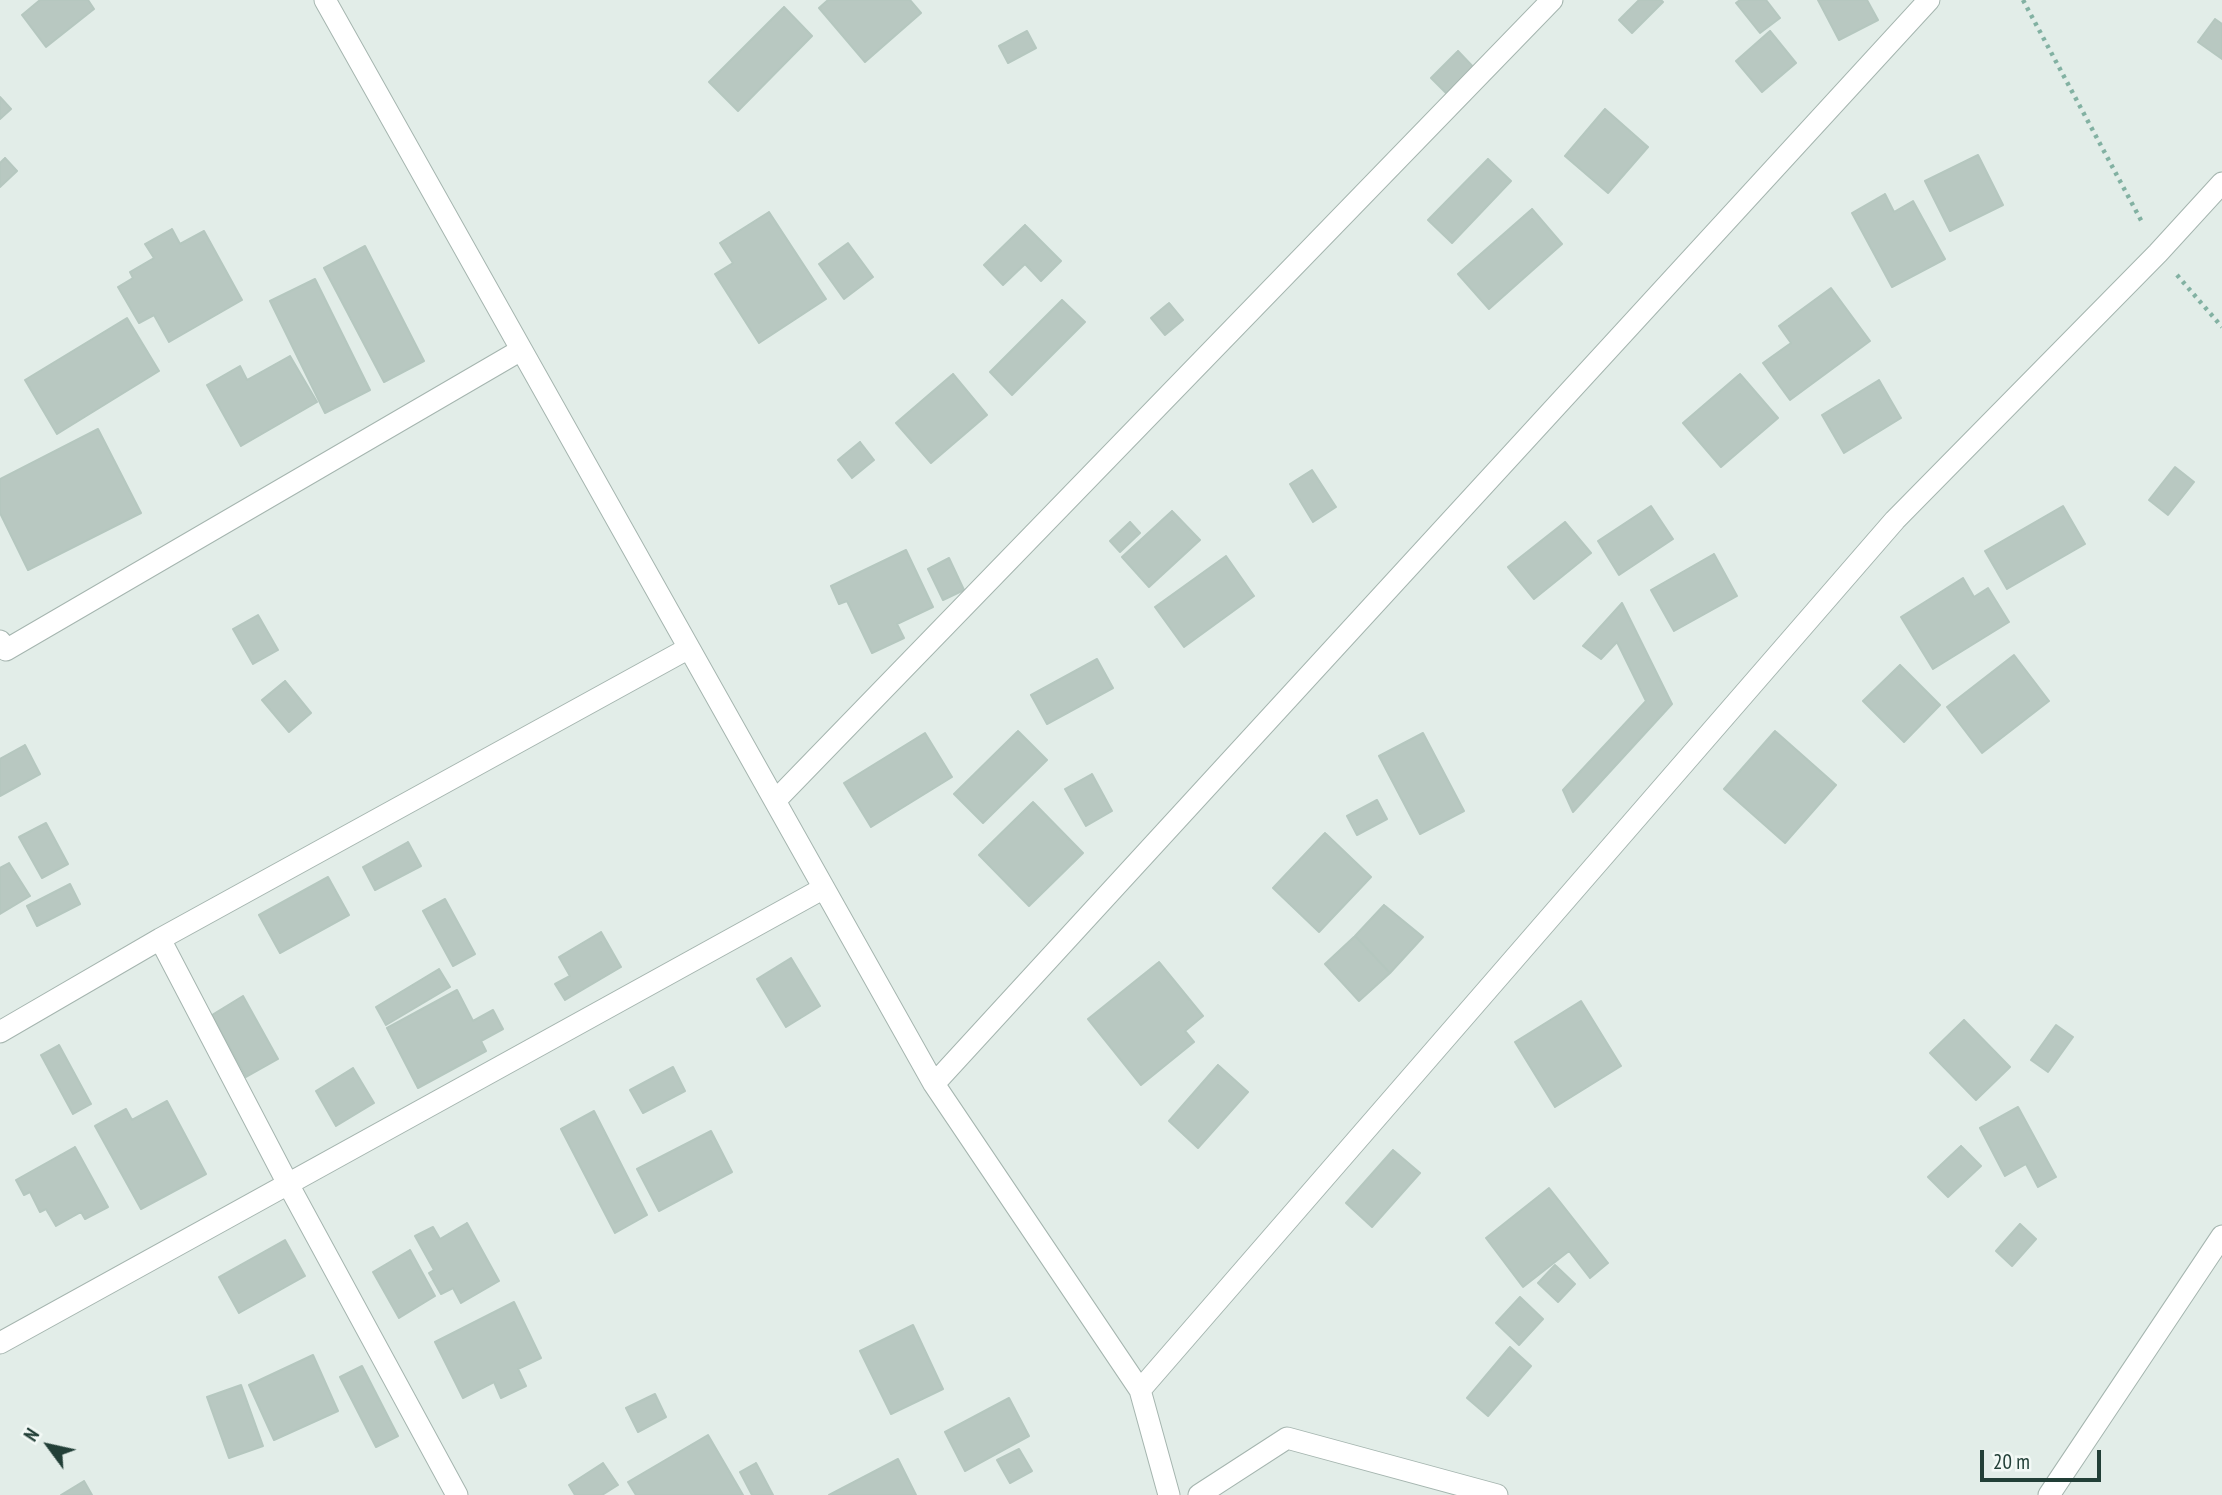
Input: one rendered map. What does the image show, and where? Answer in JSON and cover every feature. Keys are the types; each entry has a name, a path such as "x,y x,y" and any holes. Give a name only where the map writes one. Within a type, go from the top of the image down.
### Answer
{"street":[{"path":"325,0 934,1084 1140,1390 1169,1495"},
{"path":"775,801 1552,0"},
{"path":"934,1084 1930,0"},
{"path":"1140,1390 1895,520 2158,253 2222,183"},
{"path":"0,641 6,650 521,350"},
{"path":"0,1032 160,939 689,648"},
{"path":"0,1343 824,888"},
{"path":"160,939 288,1184 457,1495"},
{"path":"2049,1495 2222,1236"},
{"path":"1199,1495 1287,1438 1497,1495"}],"path":[{"path":"2023,0 2158,253 2222,327"}],"building":[{"path":"40,0 88,0 94,9 46,47 22,15"},
{"path":"828,0 910,0 921,13 865,62 819,8"},
{"path":"1639,0 1663,2 1632,33 1619,20"},
{"path":"1740,0 1766,0 1780,18 1760,33 1736,3"},
{"path":"1818,0 1867,0 1878,20 1839,40"},
{"path":"784,7 812,36 738,111 709,82"},
{"path":"2215,19 2222,24 2222,59 2198,42"},
{"path":"1027,31 1036,48 1008,63 999,46"},
{"path":"1770,31 1796,63 1762,92 1736,61"},
{"path":"1458,51 1477,71 1450,97 1431,78"},
{"path":"0,97 11,109 0,119"},
{"path":"1605,109 1648,147 1608,193 1565,156"},
{"path":"1978,155 2003,205 1950,231 1925,181"},
{"path":"5,158 17,171 0,187 0,163"},
{"path":"1488,159 1511,181 1452,243 1428,220"},
{"path":"1885,194 1894,212 1913,201 1945,259 1892,287 1852,213"},
{"path":"1532,209 1562,244 1489,309 1458,274"},
{"path":"769,212 826,299 759,343 715,274 733,263 720,243"},
{"path":"1025,225 1061,261 1041,281 1025,264 1003,285 984,265"},
{"path":"172,229 180,244 204,231 242,300 169,342 154,315 139,323 118,287 133,278 130,272 154,258 145,244"},
{"path":"848,243 873,277 844,299 819,264"},
{"path":"365,246 424,361 384,382 324,268"},
{"path":"315,279 370,390 325,413 270,301"},
{"path":"1831,288 1870,341 1790,400 1763,363 1791,343 1779,326"},
{"path":"1062,300 1085,322 1012,395 990,372"},
{"path":"1169,303 1183,320 1165,335 1151,318"},
{"path":"127,318 159,371 57,434 25,380"},
{"path":"290,356 317,402 241,446 207,385 240,366 247,380"},
{"path":"953,374 987,415 931,463 896,423"},
{"path":"1740,374 1778,418 1721,467 1683,423"},
{"path":"1879,380 1901,418 1844,453 1822,415"},
{"path":"98,429 141,513 28,570 0,513 0,479"},
{"path":"860,442 874,460 852,478 838,460"},
{"path":"2175,467 2194,482 2168,515 2149,500"},
{"path":"1312,470 1336,507 1313,522 1290,484"},
{"path":"1651,506 1673,539 1619,575 1598,541"},
{"path":"2063,506 2085,544 2007,589 1985,551"},
{"path":"1172,511 1200,540 1149,587 1122,557"},
{"path":"1130,522 1140,533 1120,552 1110,541"},
{"path":"1565,522 1591,553 1534,599 1508,567"},
{"path":"906,550 933,607 897,624 904,638 872,653 847,601 839,604 831,586"},
{"path":"1714,554 1737,596 1674,631 1651,590"},
{"path":"1226,556 1254,596 1184,647 1155,607"},
{"path":"949,558 964,590 943,600 928,569"},
{"path":"1963,578 1974,597 1988,588 2009,622 1933,669 1901,617"},
{"path":"1622,603 1672,704 1573,812 1563,790 1646,701 1617,642 1601,659 1583,646"},
{"path":"258,615 278,650 253,664 233,629"},
{"path":"2014,655 2049,701 1982,753 1947,707"},
{"path":"1097,659 1113,688 1047,724 1031,695"},
{"path":"1900,665 1940,705 1904,742 1863,701"},
{"path":"285,681 311,713 289,732 262,700"},
{"path":"1018,731 1047,760 983,823 954,794"},
{"path":"1775,731 1836,785 1785,843 1724,789"},
{"path":"925,733 952,777 871,827 844,783"},
{"path":"1423,733 1464,811 1420,834 1379,756"},
{"path":"25,745 40,774 0,796 0,759"},
{"path":"1092,774 1112,811 1086,826 1065,789"},
{"path":"1377,800 1387,819 1357,835 1347,816"},
{"path":"1033,802 1083,853 1029,906 979,855"},
{"path":"46,823 68,864 42,878 19,837"},
{"path":"1325,833 1371,877 1319,932 1273,888"},
{"path":"408,842 421,866 375,890 363,867"},
{"path":"9,863 30,896 0,914 0,868"},
{"path":"328,877 349,915 280,953 259,915"},
{"path":"70,884 80,904 37,926 27,906"},
{"path":"445,899 475,954 453,966 423,911"},
{"path":"1384,905 1423,937 1390,973 1355,936"},
{"path":"601,932 621,967 565,1000 555,984 570,976 559,957"},
{"path":"1355,936 1390,973 1359,1001 1325,964"},
{"path":"791,958 820,1006 786,1027 757,979"},
{"path":"1159,962 1203,1016 1185,1031 1194,1042 1141,1085 1088,1019"},
{"path":"439,969 450,987 386,1025 376,1007"},
{"path":"457,990 473,1021 493,1010 503,1029 481,1041 486,1051 418,1088 387,1028"},
{"path":"243,996 278,1059 246,1077 212,1015"},
{"path":"1581,1001 1621,1066 1555,1107 1515,1042"},
{"path":"1964,1020 2010,1067 1976,1100 1930,1053"},
{"path":"2056,1025 2073,1037 2048,1072 2031,1060"},
{"path":"59,1045 91,1104 73,1114 41,1055"},
{"path":"1218,1065 1248,1092 1198,1148 1169,1121"},
{"path":"673,1067 685,1091 643,1113 630,1090"},
{"path":"353,1068 374,1103 336,1126 316,1091"},
{"path":"167,1101 206,1174 141,1209 95,1126 126,1109 132,1120"},
{"path":"2018,1107 2056,1177 2038,1187 2026,1164 2005,1176 1980,1128"},
{"path":"594,1111 647,1215 615,1233 561,1129"},
{"path":"711,1131 732,1172 659,1211 637,1169"},
{"path":"1961,1146 1981,1166 1948,1197 1928,1177"},
{"path":"75,1147 108,1207 85,1219 81,1212 56,1226 46,1209 40,1212 30,1192 24,1195 16,1180"},
{"path":"1393,1150 1420,1173 1372,1227 1346,1203"},
{"path":"1549,1188 1608,1263 1590,1278 1569,1251 1523,1287 1486,1238"},
{"path":"467,1223 499,1281 461,1303 453,1288 441,1294 429,1273 434,1270 415,1236 433,1227 440,1239"},
{"path":"2020,1224 2036,1239 2012,1266 1996,1251"},
{"path":"285,1240 305,1276 239,1313 219,1277"},
{"path":"410,1250 435,1296 399,1318 373,1272"},
{"path":"1555,1265 1575,1284 1558,1302 1538,1283"},
{"path":"1520,1297 1543,1319 1519,1345 1496,1323"},
{"path":"514,1302 541,1358 518,1369 526,1386 501,1398 494,1382 463,1398 435,1342"},
{"path":"913,1325 943,1389 891,1414 860,1351"},
{"path":"1510,1347 1531,1366 1488,1416 1467,1398"},
{"path":"313,1355 338,1411 274,1440 249,1385"},
{"path":"362,1366 398,1436 376,1447 340,1377"},
{"path":"241,1385 263,1446 229,1458 207,1397"},
{"path":"655,1394 666,1417 638,1432 626,1408"},
{"path":"1009,1398 1029,1436 965,1471 945,1432"},
{"path":"708,1435 743,1495 636,1495 628,1482"},
{"path":"1019,1449 1032,1471 1010,1483 997,1460"},
{"path":"898,1459 916,1495 829,1495"},
{"path":"603,1463 618,1485 602,1495 575,1495 569,1485"},
{"path":"756,1463 773,1495 752,1495 740,1472"},
{"path":"84,1481 92,1495 61,1495"}]}
